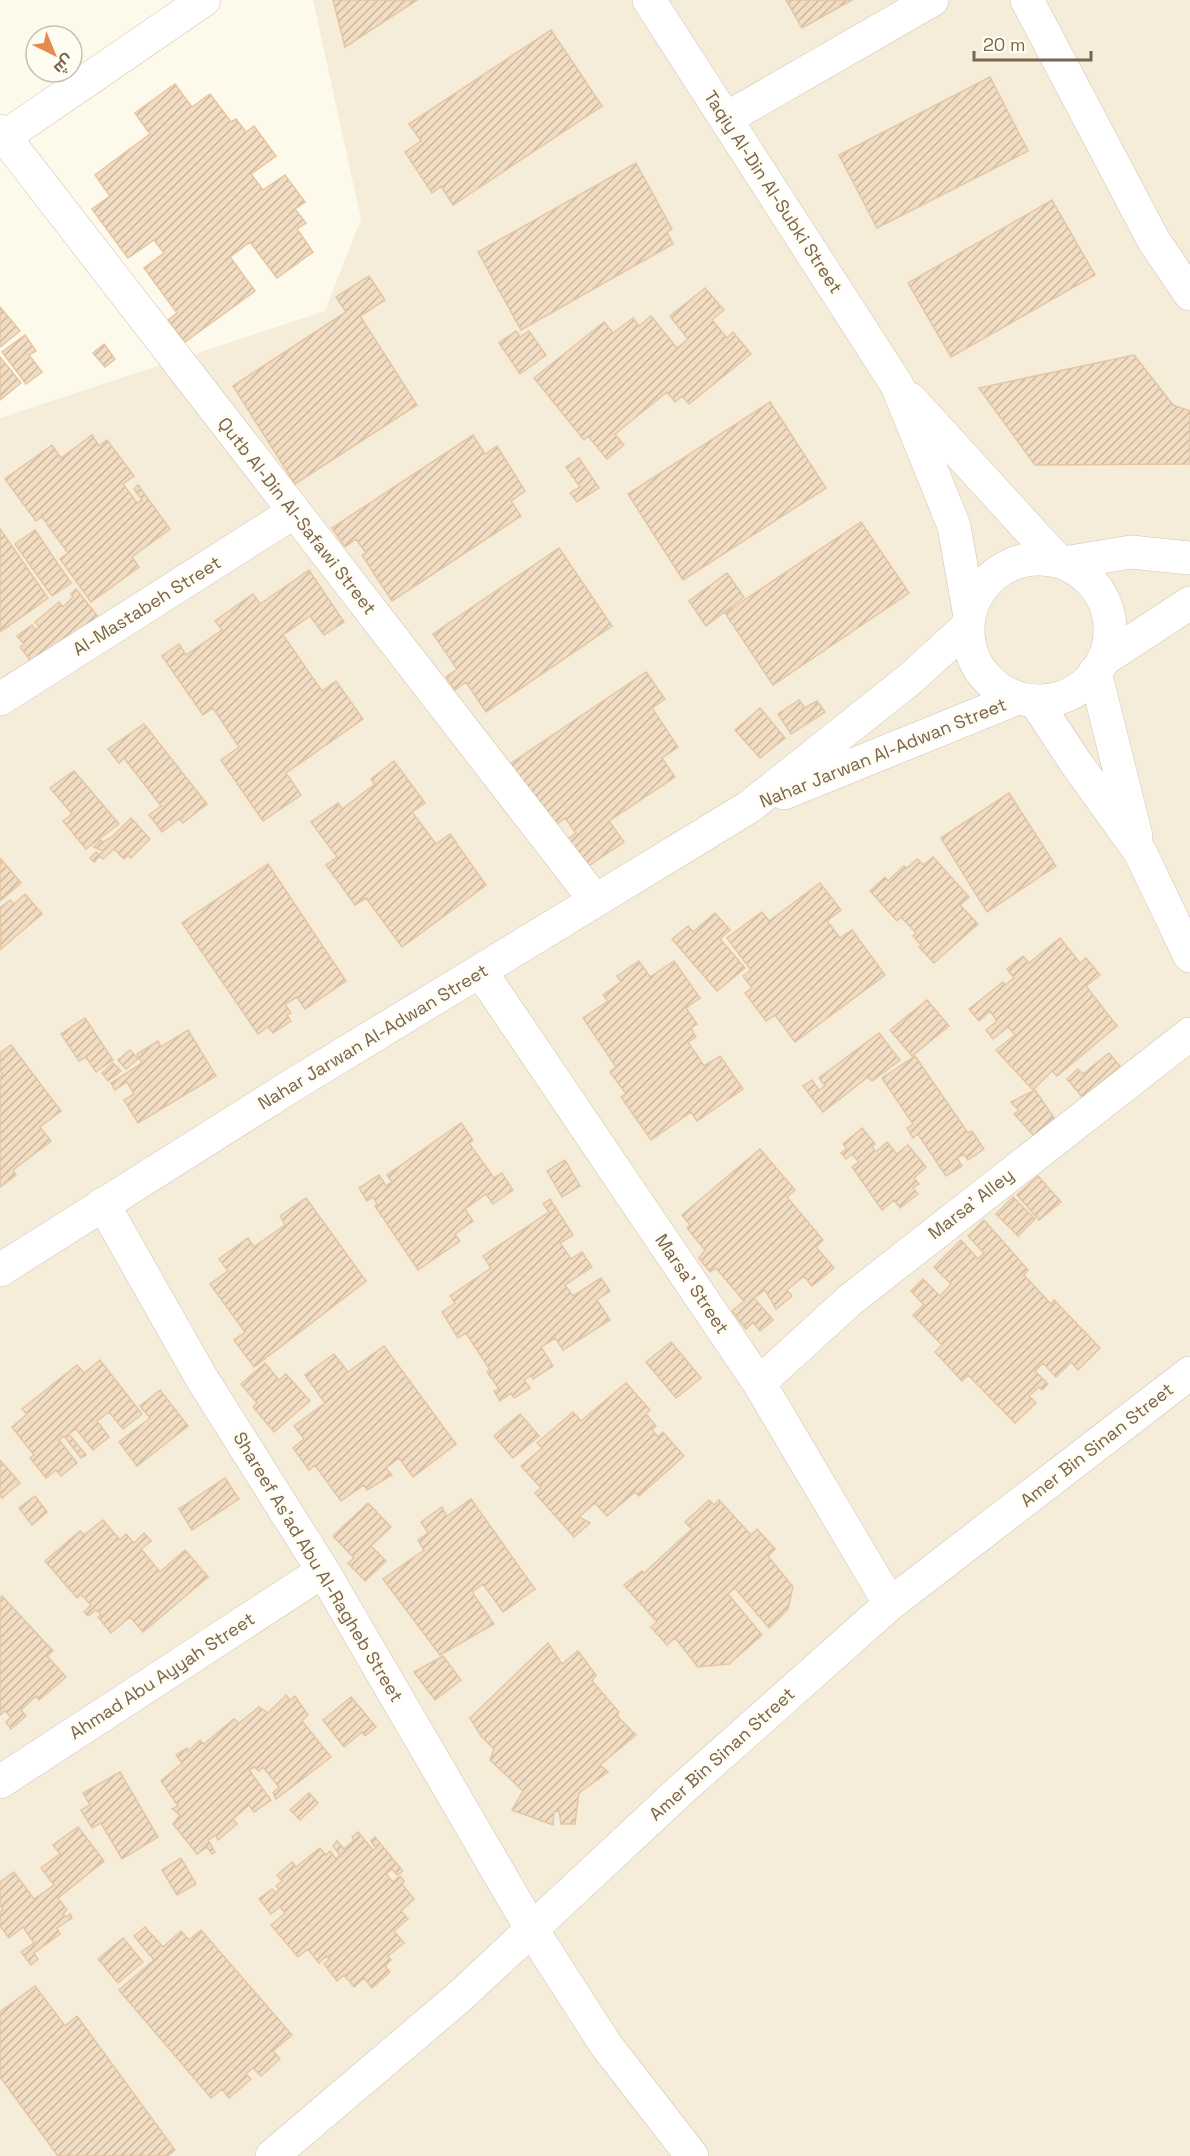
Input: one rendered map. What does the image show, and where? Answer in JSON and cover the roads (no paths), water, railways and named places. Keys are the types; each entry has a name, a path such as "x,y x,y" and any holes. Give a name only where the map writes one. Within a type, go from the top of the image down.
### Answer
{"street":[{"path":"2,136 204,0"},
{"name":"Taqiy Al-Din Al-Subki Street","path":"649,0 897,385 1060,562"},
{"path":"727,118 932,0"},
{"path":"1027,0 1154,241 1190,294"},
{"name":"Qutb Al-Din Al-Safawi Street","path":"2,136 595,900"},
{"name":"Taqiy Al-Din Al-Subki Street","path":"897,385 954,526 968,619"},
{"name":"Al-Mastabeh Street","path":"0,699 294,512"},
{"path":"1190,558 1131,552 1060,562 1029,558 1003,568 982,586 968,619 970,651 980,672 998,688 1027,700 1058,699 1079,689 1099,666 1190,603"},
{"path":"1060,562 1081,572 1096,586 1105,603 1110,622 1109,642 1099,666 1140,852"},
{"name":"Nahar Jarwan Al-Adwan Street","path":"0,1270 103,1204 749,807 910,679 968,619"},
{"path":"1027,700 1140,852 1190,956"},
{"name":"Nahar Jarwan Al-Adwan Street","path":"749,807 1027,700"},
{"name":"Marsa' Street","path":"481,972 759,1383 890,1604"},
{"name":"Marsa' Alley","path":"759,1383 850,1300 1190,1034"},
{"name":"Shareef As'ad Abu Al-Ragheb Street","path":"103,1204 201,1377 323,1570 532,1930 606,2045 692,2156"},
{"name":"Amer Bin Sinan Street","path":"272,2156 458,1998 682,1789 890,1604 1190,1373"},
{"name":"Ahmad Abu Ayyah Street","path":"0,1782 323,1570"}]}
